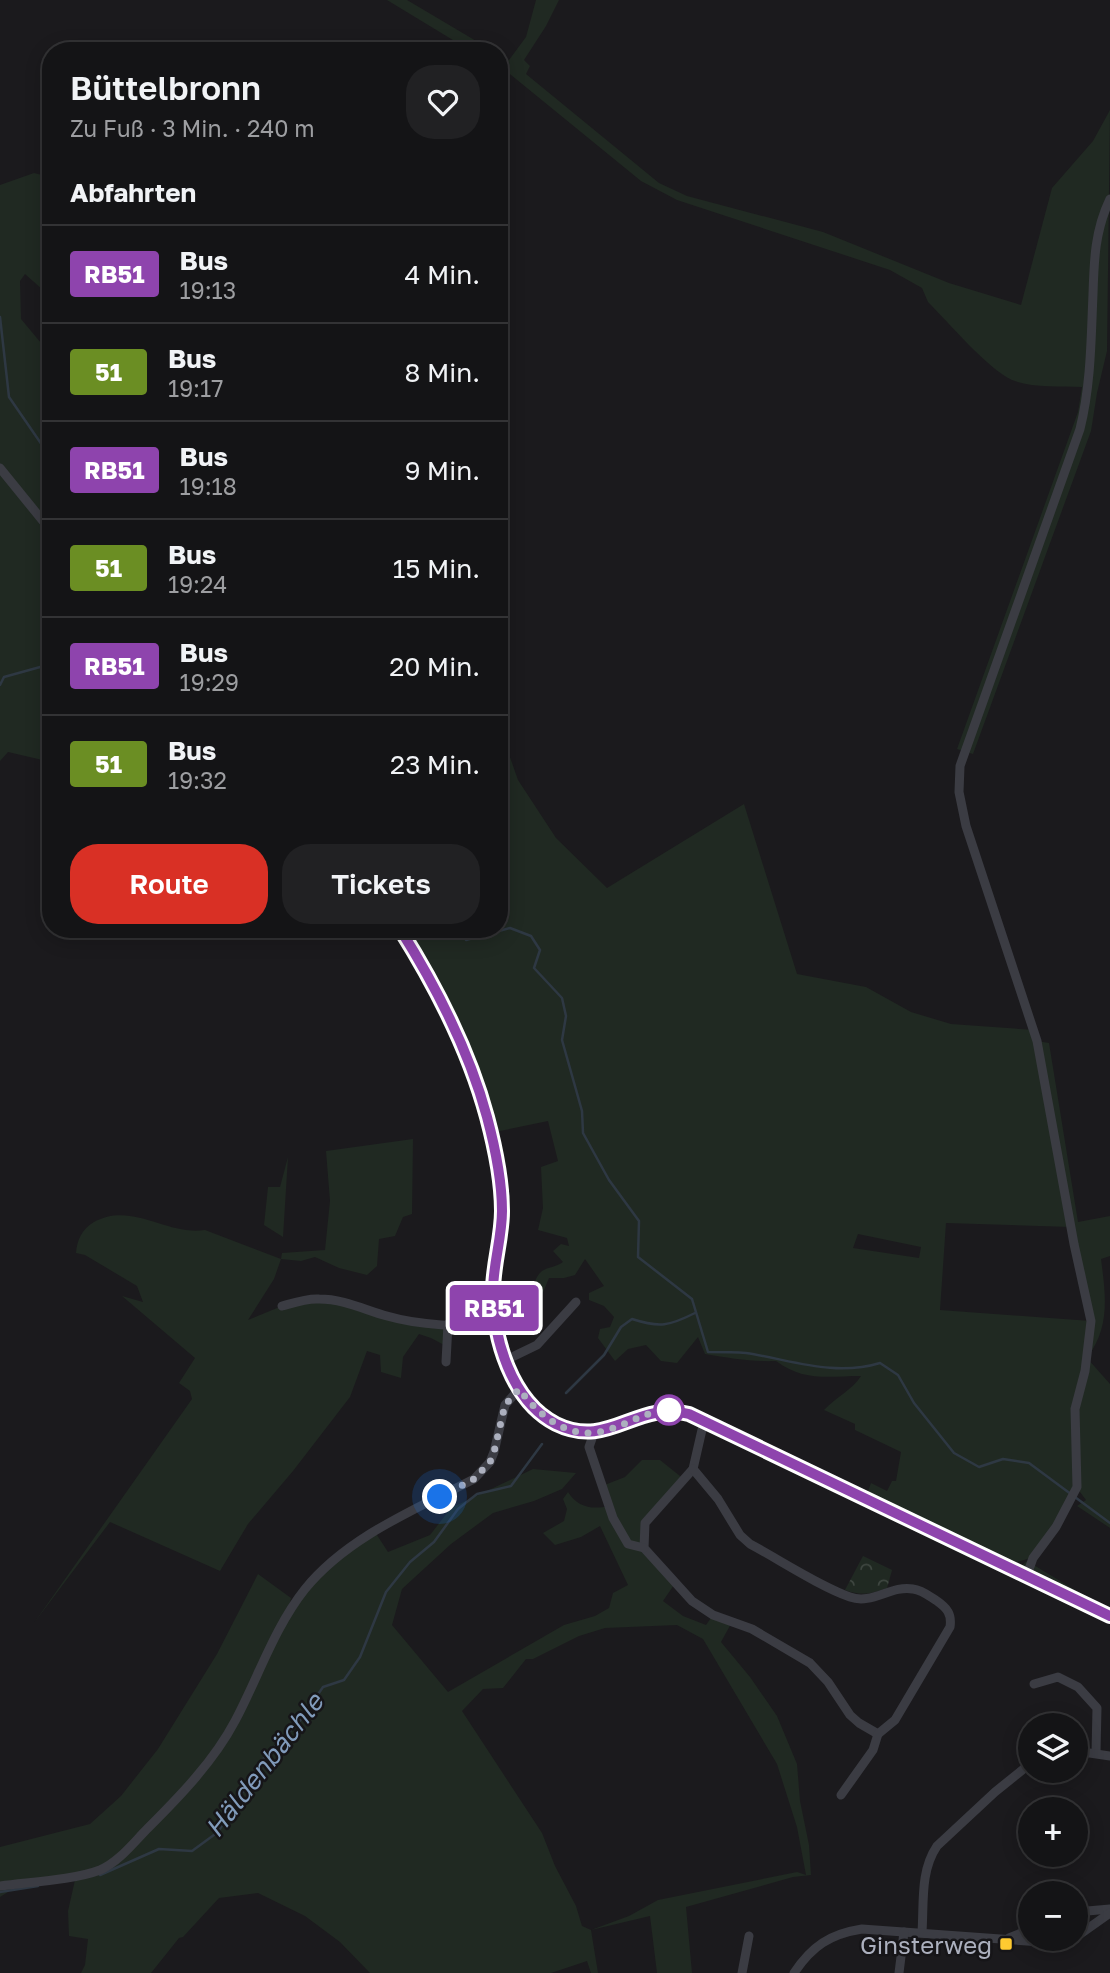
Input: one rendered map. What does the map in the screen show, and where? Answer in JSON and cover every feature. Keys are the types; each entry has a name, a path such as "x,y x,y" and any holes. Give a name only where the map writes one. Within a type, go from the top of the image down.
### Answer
{"street":[{"path":"1027,1575 1033,1558 1056,1527 1077,1487 1075,1409 1085,1371 1091,1321 1037,1041 966,826 959,792 962,759 1087,403 1095,246 1101,217 1110,199"},
{"path":"0,468 42,520"},
{"path":"405,938 439,995 460,1039 486,1116 502,1196 493,1291 496,1324 506,1360 519,1389 543,1416 568,1429 594,1433 607,1431 651,1412 665,1410 689,1414 1110,1616"},
{"path":"282,1306 318,1298 359,1306 388,1317 426,1323 482,1326 496,1324"},
{"path":"506,1360 536,1346 576,1303"},
{"path":"446,1362 448,1324"},
{"path":"0,1886 87,1874 111,1864 124,1852 198,1775 225,1740 286,1619 304,1591 343,1553 375,1532 474,1479 483,1471 494,1452 505,1405 519,1389"},
{"path":"645,1548 645,1523 693,1469 704,1420"},
{"path":"594,1433 589,1447 613,1518 628,1544 645,1548 692,1601 713,1615 751,1629 810,1663 828,1682 850,1715 878,1734"},
{"path":"693,1469 718,1500 740,1535 750,1544 857,1600 867,1600 903,1588 913,1589 945,1606 950,1613 950,1627 895,1720 878,1734 873,1750 841,1796"},
{"path":"1034,1684 1058,1677 1078,1687 1091,1701 1097,1708 1096,1752"},
{"path":"1088,1752 1110,1756"},
{"path":"922,1933 926,1872 930,1856 937,1846 1018,1773"},
{"path":"1088,1912 1110,1911"},
{"path":"1088,1928 1110,1911"},
{"path":"794,1973 806,1954 844,1932 862,1930 1018,1940"},
{"path":"899,1973 904,1932"},
{"path":"1007,1939 1018,1934"},
{"path":"741,1973 749,1936"}],"green space":[{"path":"387,0 407,0 478,42 456,42"},
{"path":"536,0 559,0 524,60 530,66 526,74 659,183 687,196 823,232 949,283 1021,305 1052,188 1093,141 1110,110 1107,351 1091,431 973,754 957,749 1078,412 1082,387 1028,384 1002,374 980,356 928,302 922,288 890,270 677,200 641,181 508,72 508,59 526,37"},
{"path":"34,173 42,175 42,289 25,274 20,281 21,319 42,344 42,760 8,752 0,761 0,185"},
{"path":"508,752 518,780 556,838 607,888 744,804 797,974 866,987 911,1012 951,1024 1034,1030 1037,1041 1049,1043 1078,1222 1110,1216 1110,1256 1101,1259 1105,1299 1103,1323 1100,1335 1087,1358 1110,1384 1110,1528 1077,1506 1086,1500 1077,1488 1032,1564 1110,1611 1110,1616 1016,1570 1031,1558 1013,1563 867,1494 871,1483 887,1491 892,1481 896,1481 901,1452 855,1430 855,1424 824,1410 861,1376 806,1375 786,1368 776,1361 705,1354 698,1337 677,1363 661,1361 646,1345 628,1349 615,1361 598,1338 600,1329 610,1327 614,1317 604,1306 589,1300 589,1293 604,1286 585,1259 575,1275 549,1278 537,1307 530,1303 533,1286 539,1274 563,1262 553,1251 561,1244 569,1246 567,1238 538,1230 543,1208 541,1167 558,1161 548,1121 495,1132 489,1128 460,1039 405,938 508,938","holes":["946,1223 1071,1227 1091,1321 940,1310","858,1234 921,1247 919,1258 853,1248"]},
{"path":"413,1139 412,1214 403,1217 395,1236 379,1239 377,1266 367,1275 339,1268 315,1257 301,1261 281,1259 282,1253 325,1250 330,1201 326,1151"},
{"path":"288,1157 283,1237 264,1225 268,1187 280,1187"},
{"path":"122,1215 191,1231 205,1230 281,1259 274,1279 248,1320 282,1306 318,1298 388,1317 448,1324 446,1346 419,1334 403,1357 401,1378 381,1372 380,1355 367,1351 350,1397 248,1524 220,1571 110,1522 34,1623 192,1399 190,1391 179,1383 195,1358 122,1296 143,1302 137,1286 85,1255 76,1253 83,1231 94,1222"},
{"path":"642,1460 660,1460 685,1480 645,1523 645,1548 676,1582 663,1601 683,1616 706,1625 713,1615 732,1622 721,1642 777,1716 797,1764 800,1801 809,1845 811,1875 793,1877 686,1907 692,1973 657,1973 650,1916 591,1930 598,1973 591,1973 587,1961 551,1973 370,1973 340,1942 305,1916 258,1893 219,1898 183,1937 179,1938 151,1973 81,1973 85,1965 88,1939 69,1936 68,1911 75,1880 11,1890 0,1897 0,1847 90,1824 121,1796 158,1749 217,1654 258,1574 291,1598 287,1616 318,1575 375,1532 388,1552 430,1535 451,1508 533,1469 576,1473 562,1489 534,1501 493,1513 451,1544 402,1589 392,1625 448,1692 564,1625 595,1616 609,1608 613,1593 628,1585 600,1526 581,1537 555,1545 543,1533 564,1521 567,1509 563,1499 568,1492 576,1501 586,1506 609,1506 602,1486 625,1477","holes":["677,1625 703,1639 777,1764 797,1827 806,1875 797,1872 658,1900 629,1916 591,1930 582,1926 576,1906 555,1866 542,1833 462,1711 483,1689 503,1688 526,1659 533,1659 579,1636 605,1628"]},
{"path":"863,1556 892,1570 887,1588 866,1594 845,1590"}],"waterway":[{"path":"0,317 9,397 42,445"},
{"path":"0,685 4,677 42,666"},
{"name":"Häldenbächle","path":"508,929 531,936 540,950 534,968 562,998 566,1016 562,1040 582,1111 583,1133 609,1180 639,1221 638,1257 692,1299 708,1352 746,1353 830,1368 863,1367 880,1363 898,1375 914,1403 954,1453 979,1467 1003,1459 1029,1463 1110,1523"},
{"name":"Häldenbächle","path":"465,938 473,938"},
{"name":"Häldenbächle","path":"566,1393 604,1355 621,1327 632,1319 650,1324 664,1324 695,1313"},
{"name":"Häldenbächle","path":"100,1875 159,1849 192,1851 218,1832 262,1760 299,1722 323,1687 344,1680 360,1657 386,1592 410,1562 434,1542 458,1509 477,1494 511,1486 542,1444"},
{"name":"Häldenbächle","path":"0,1892 38,1886"}],"bus line":[{"name":"RB51","path":"405,938 439,995 460,1039 486,1116 502,1196 493,1291 496,1324 506,1360 519,1389 531,1405 556,1424 594,1433 607,1431 651,1412 665,1410 689,1414 1110,1616"}],"place":[{"name":"Ginsterweg","path":"1006,1944"}],"route":[{"path":"440,1497 474,1479 490,1462 506,1401 519,1389 543,1416 568,1429 582,1432 607,1431 651,1412 669,1410"}]}
